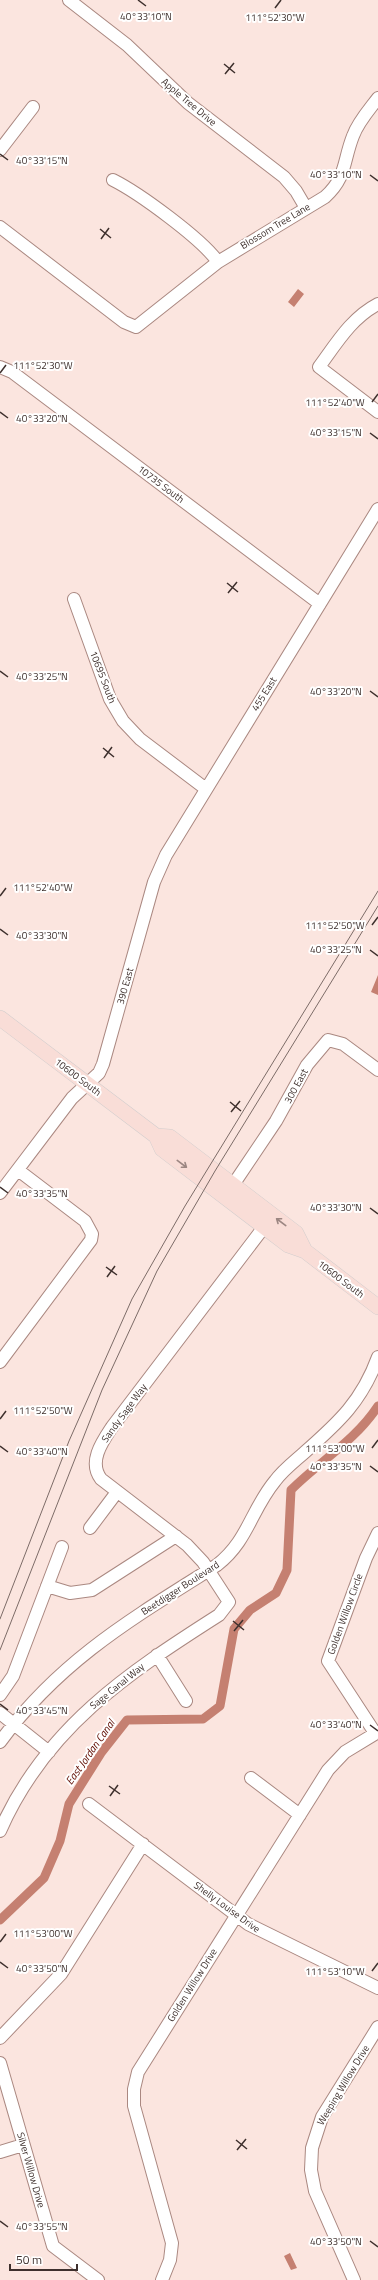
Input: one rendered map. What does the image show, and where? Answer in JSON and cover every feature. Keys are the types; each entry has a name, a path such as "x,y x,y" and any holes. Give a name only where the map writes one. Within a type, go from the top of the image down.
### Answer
{"main road":[{"name":"10600 South","path":"0,1018 156,1136 162,1149 264,1227 288,1245 305,1251 378,1307"},
{"name":"10600 South","path":"156,1136 170,1137 296,1233 305,1251"}],"street":[{"name":"Apple Tree Drive","path":"69,0 127,45 188,103 284,177 296,191 306,208"},
{"name":"Blossom Tree Lane","path":"1,229 124,322 136,327 218,262 325,196 340,181 356,128 378,98"},
{"path":"0,150 33,108"},
{"path":"113,180 134,192 206,247 218,262"},
{"path":"378,304 367,310 352,324 319,368 378,412"},
{"name":"10735 South","path":"0,367 12,372 320,604"},
{"name":"455 East","path":"154,882 166,855 378,509"},
{"name":"10695 South","path":"74,599 110,699 123,721 140,739 206,789"},
{"name":"390 East","path":"0,1193 72,1098 99,1072 103,1064 154,882"},
{"name":"300 East","path":"233,1185 276,1120 307,1065 328,1040 343,1044 378,1070"},
{"path":"0,1362 89,1245 92,1234 85,1221 18,1170"},
{"name":"Sandy Sage Way","path":"229,1602 209,1570 196,1554 176,1536 101,1479 95,1468 95,1460 104,1439 264,1227"},
{"name":"Beetdigger Boulevard","path":"0,1742 13,1724 47,1686 82,1654 115,1630 224,1560 237,1546 263,1498 281,1473 340,1421 352,1407 368,1383 378,1357"},
{"path":"90,1528 117,1492"},
{"name":"Golden Willow Circle","path":"377,1733 328,1661 366,1558 378,1533"},
{"path":"47,1586 70,1593 92,1590 176,1536"},
{"path":"0,1695 13,1676 62,1547"},
{"name":"Sage Canal Way","path":"0,1831 23,1789 49,1752 92,1705 122,1680 157,1655 219,1615 229,1602"},
{"path":"157,1655 186,1701"},
{"path":"0,1713 49,1752"},
{"name":"Golden Willow Drive","path":"162,2280 170,2260 172,2243 136,2114 134,2089 142,2064 338,1757 377,1733"},
{"path":"251,1778 300,1815"},
{"name":"Shelly Louise Drive","path":"89,1804 236,1915 264,1933 378,1988"},
{"path":"0,2038 60,1974 143,1844"},
{"name":"Weeping Willow Drive","path":"354,2280 315,2191 311,2170 312,2148 322,2117 378,2027"},
{"name":"Silver Willow Drive","path":"0,2063 53,2246 98,2280"},
{"path":"0,2152 23,2145"}],"shaded area":[{"path":"298,289 304,294 294,307 288,302"},
{"path":"378,975 378,995 371,992"},
{"path":"290,2253 297,2268 291,2270 284,2256"}],"waterway":[{"name":"East Jordan Canal","path":"0,1920 44,1878 60,1841 69,1804 101,1753 127,1720 203,1719 220,1706 234,1629 250,1610 276,1593 287,1570 291,1490 359,1430 378,1406"}],"tram line":[{"path":"0,1619 69,1441 132,1299 185,1206 378,891"},
{"path":"0,1650 102,1390 157,1271 215,1171 378,906"}]}
